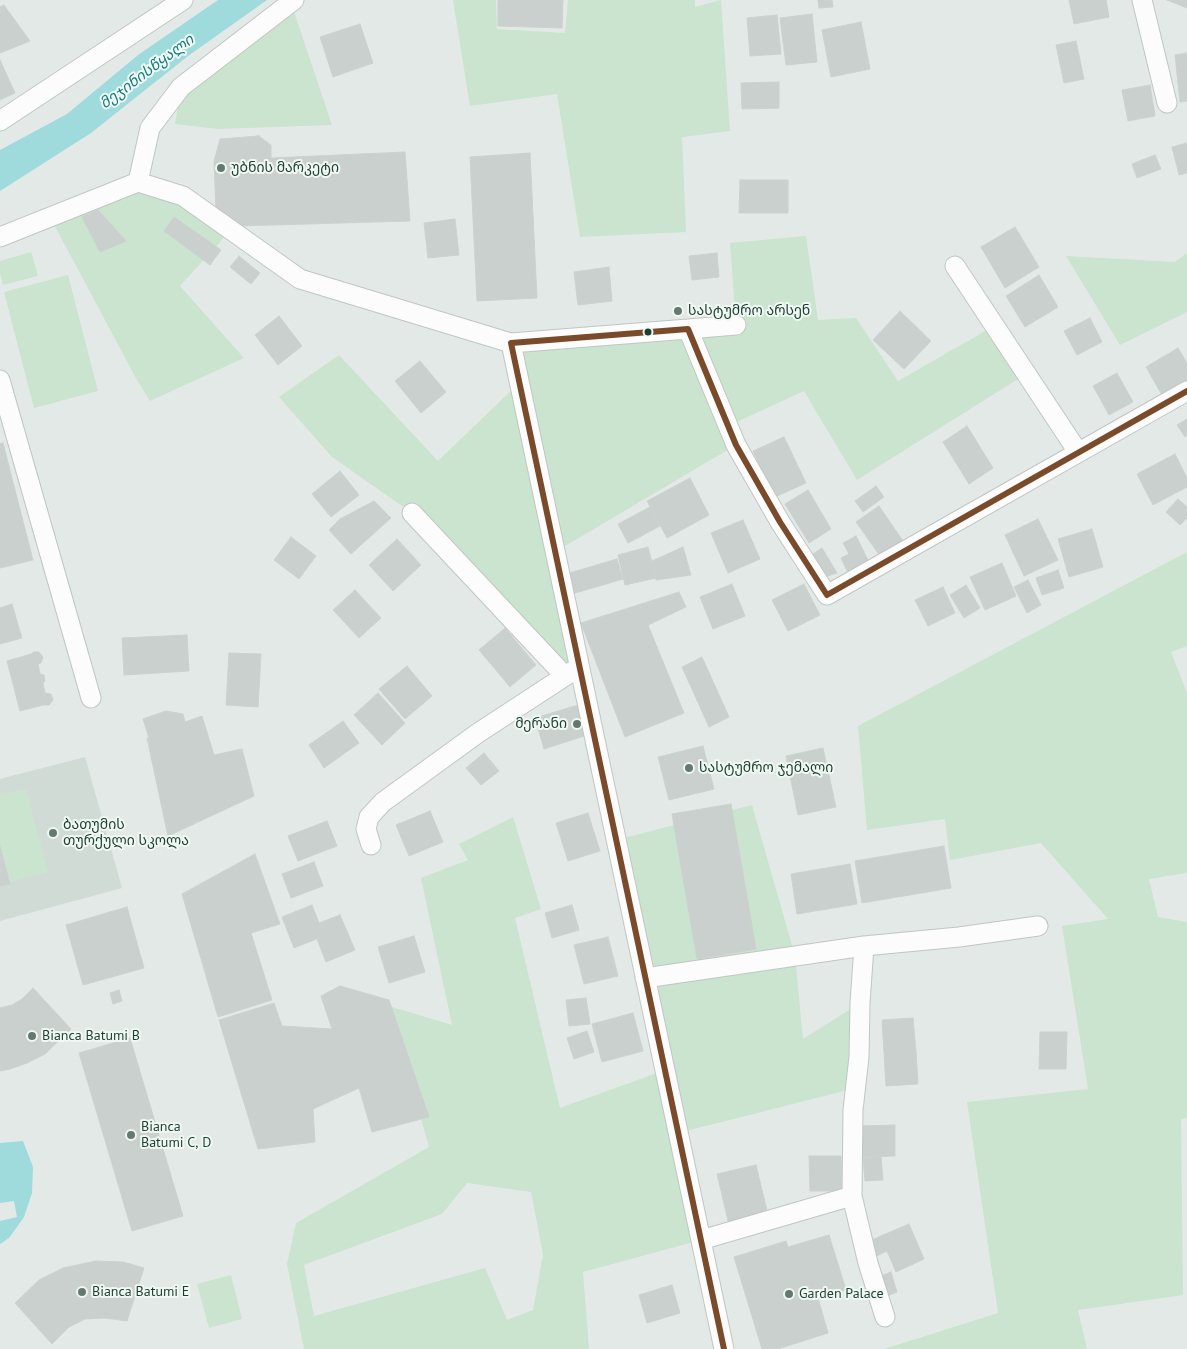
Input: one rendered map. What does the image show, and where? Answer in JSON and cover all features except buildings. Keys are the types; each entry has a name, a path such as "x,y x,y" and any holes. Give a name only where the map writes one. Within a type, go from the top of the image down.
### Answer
{"street":[{"path":"0,121 183,0"},
{"path":"138,182 150,128 181,87 294,0"},
{"path":"1142,0 1166,103"},
{"path":"0,237 138,182 183,196 300,278 511,343 736,325"},
{"path":"955,266 1078,452"},
{"path":"688,329 736,444 780,522 827,595 1187,391"},
{"path":"511,343 572,671 645,978 724,1349"},
{"path":"0,380 91,698"},
{"path":"412,513 572,671"},
{"path":"371,845 366,829 369,817 383,802 478,733 572,671"},
{"path":"645,978 864,946 960,937 1038,926"},
{"path":"864,946 859,1056 853,1110 852,1196 868,1263 885,1317"},
{"path":"701,1240 852,1196"}],"shaded area":[{"name":"ბათუმის თურქული სკოლა","path":"85,757 122,888 0,921 0,779"}],"green space":[{"path":"453,0 496,0 497,29 565,33 568,0 695,0 695,7 721,0 730,131 682,137 686,232 580,237 557,94 470,106"},
{"path":"291,3 332,125 218,129 175,124 181,87"},
{"path":"138,182 231,230 180,286 244,358 150,401 50,217"},
{"path":"806,236 818,320 856,318 898,381 994,326 1026,374 857,480 804,391 728,426 736,445 555,552 579,667 564,675 412,513 332,457 279,397 339,355 438,461 519,383 511,343 736,324 730,243"},
{"path":"31,252 38,276 3,285 0,261"},
{"path":"1187,253 1187,312 1120,345 1066,256 1175,262"},
{"path":"68,275 98,391 34,408 4,292"},
{"path":"1187,552 1187,646 1171,652 1187,693 1187,873 1149,879 1158,917 1187,922 1187,1118 1181,1119 1183,1295 1078,1310 1087,1349 884,1349 998,1313 967,1102 1088,1089 1062,926 1108,919 1041,843 950,860 945,819 867,830 858,726"},
{"path":"26,789 48,872 10,882 0,844 0,795"},
{"path":"752,805 795,956 803,1039 860,1003 856,1088 678,1133 701,1240 583,1272 589,1349 304,1349 287,1264 296,1223 429,1147 389,1006 452,1025 421,878 468,860 459,844 513,817 541,909 515,918 560,1108 665,1070 616,840","holes":["467,1183 531,1192 543,1255 533,1310 507,1320 485,1268 314,1316 304,1265 442,1214"]},
{"path":"231,1275 242,1319 209,1328 197,1284"}],"water":[{"name":"მეჯინისწყალი","path":"218,0 267,0 188,56 91,133 0,191 0,150 67,114 138,55"},
{"path":"23,1141 33,1167 32,1193 24,1217 9,1238 0,1244 0,1221 17,1217 14,1201 0,1203 0,1143"}],"transit line":[{"path":"724,1349 511,343 688,329 736,445 780,522 827,595 1187,391"}],"place":[{"name":"უბნის მარკეტი","path":"221,168"},
{"name":"სასტუმრო არსენ","path":"678,311"},
{"name":"მერანი","path":"577,724"},
{"name":"სასტუმრო ჯემალი","path":"689,768"},
{"name":"ბათუმის თურქული სკოლა","path":"53,833"},
{"name":"Bianca Batumi B","path":"32,1036"},
{"name":"Bianca Batumi C, D","path":"131,1135"},
{"name":"Bianca Batumi E","path":"82,1292"},
{"name":"Garden Palace","path":"789,1294"}]}
